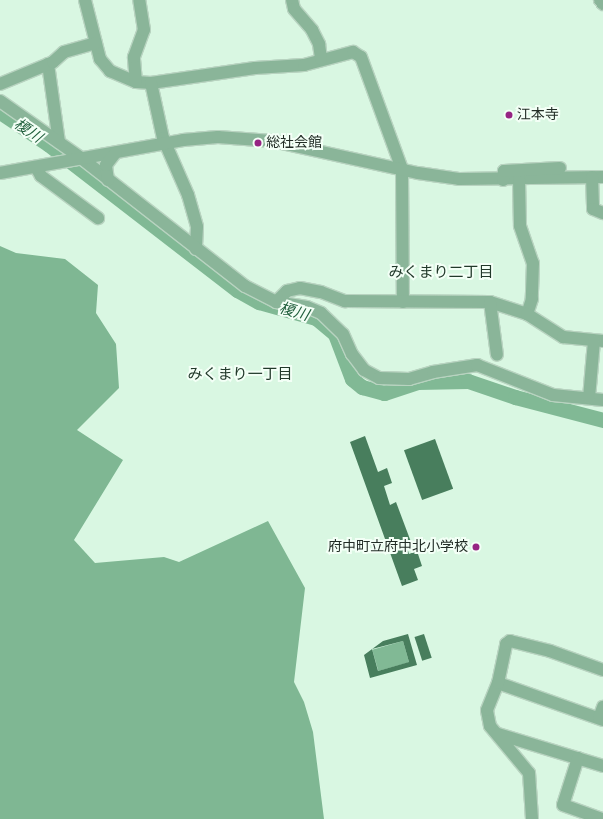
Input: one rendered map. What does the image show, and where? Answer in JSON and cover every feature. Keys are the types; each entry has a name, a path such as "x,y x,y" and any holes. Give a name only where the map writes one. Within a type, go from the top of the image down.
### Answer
{"street":[{"path":"84,0 100,59 110,71 136,82 151,83 255,68 304,65 321,59 353,52 361,57 402,169 402,302"},
{"path":"136,82 134,57 144,30 139,0"},
{"path":"292,0 294,8 312,30 319,44 321,59"},
{"path":"600,0 603,4"},
{"path":"0,84 48,64 64,52 96,43"},
{"path":"48,64 59,142"},
{"path":"151,83 166,144 188,195 197,227 196,249"},
{"path":"0,101 59,142 78,159 108,180 245,286 276,302 308,307 321,313 343,334 352,354 364,370 379,378 409,380 433,372 477,365 553,395 603,400"},
{"path":"0,173 166,144 218,137 254,138 402,169 459,179 503,180 598,177 593,209 603,213"},
{"path":"108,180 106,165 116,152"},
{"path":"36,167 41,176 98,218"},
{"path":"503,180 504,171 560,168"},
{"path":"519,179 520,226 533,263 532,300 527,314"},
{"path":"276,302 287,291 300,288 321,292 345,301 490,302 527,314 563,337 599,341 589,398"},
{"path":"490,302 497,356"},
{"path":"603,670 510,641 506,644 498,683 487,710 490,726 498,734 603,766"},
{"path":"498,683 602,715"},
{"path":"498,734 500,741 529,773 532,819"},
{"path":"578,758 563,806 602,819"}],"shaded area":[{"path":"0,246 16,253 65,259 98,285 96,313 116,344 119,388 77,430 123,460 74,540 95,563 164,557 179,562 268,521 305,588 294,682 304,702 313,732 324,819 0,819"},
{"path":"403,641 409,662 378,671 372,650"}],"building":[{"path":"365,436 378,472 387,468 392,483 384,486 390,505 396,502 411,542 406,544 409,554 417,551 422,566 414,569 418,580 402,586 350,442"},
{"path":"435,439 453,489 422,500 404,450"},
{"path":"408,634 417,665 370,678 364,655 372,649 383,641","holes":["403,641 409,662 378,671 372,649"]},
{"path":"424,634 432,658 422,661 414,637"}],"waterway":[{"name":"榎川","path":"0,112 48,144 237,290 259,302 316,318 335,334 352,379 362,387 384,393 417,382 468,381 515,397 603,420"}],"place":[{"name":"江本寺","path":"509,115"},
{"name":"総社会館","path":"258,143"},
{"name":"府中町立府中北小学校","path":"476,547"}],"district":[{"name":"みくまり二丁目","path":"441,273"},
{"name":"みくまり一丁目","path":"240,375"}]}
